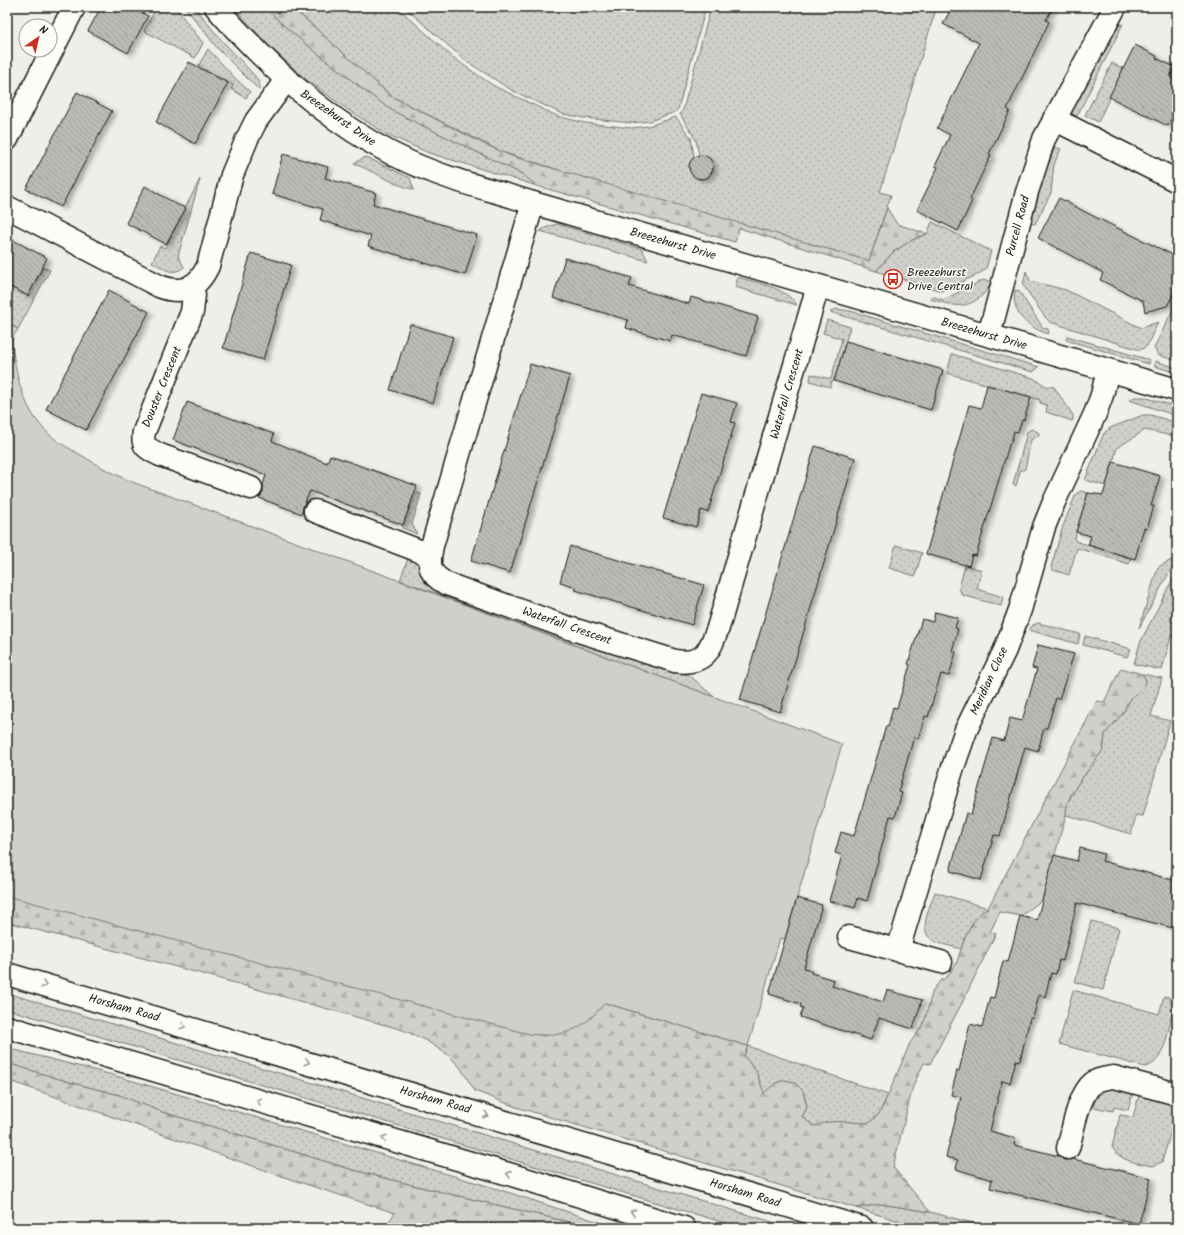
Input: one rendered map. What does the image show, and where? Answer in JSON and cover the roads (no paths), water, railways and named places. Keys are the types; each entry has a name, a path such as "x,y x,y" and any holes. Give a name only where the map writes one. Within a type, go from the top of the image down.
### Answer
{"street":[{"path":"7,139 74,7"},
{"name":"Breezehurst Drive","path":"216,7 234,28 286,80 346,127 392,154 443,175 533,203 1177,390"},
{"name":"Purcell Road","path":"988,335 1029,185 1044,139 1115,7"},
{"path":"7,208 159,286 175,291 183,290 201,278 208,266 232,175 246,139 256,121 286,80"},
{"path":"1054,119 1177,182"},
{"name":"Waterfall Crescent","path":"533,203 430,555 429,565 432,574 438,580 447,584 566,627 675,661 691,662 702,657 708,651 713,642 818,286"},
{"name":"Douster Crescent","path":"191,286 194,295 192,312 144,432 142,438 143,444 147,449 160,455 251,488"},
{"name":"Meridian Close","path":"898,950 952,770 966,730 1005,650 1020,610 1044,527 1095,414 1102,395 1108,370"},
{"path":"315,511 430,555"},
{"path":"850,937 941,962"},
{"name":"Horsham Road","path":"7,974 862,1228"},
{"path":"7,1026 512,1175 684,1228"},
{"path":"1068,1148 1081,1103 1086,1091 1093,1083 1103,1078 1114,1077 1176,1088"}],"place":[{"name":"Breezehurst Drive Central","path":"893,279"}]}
